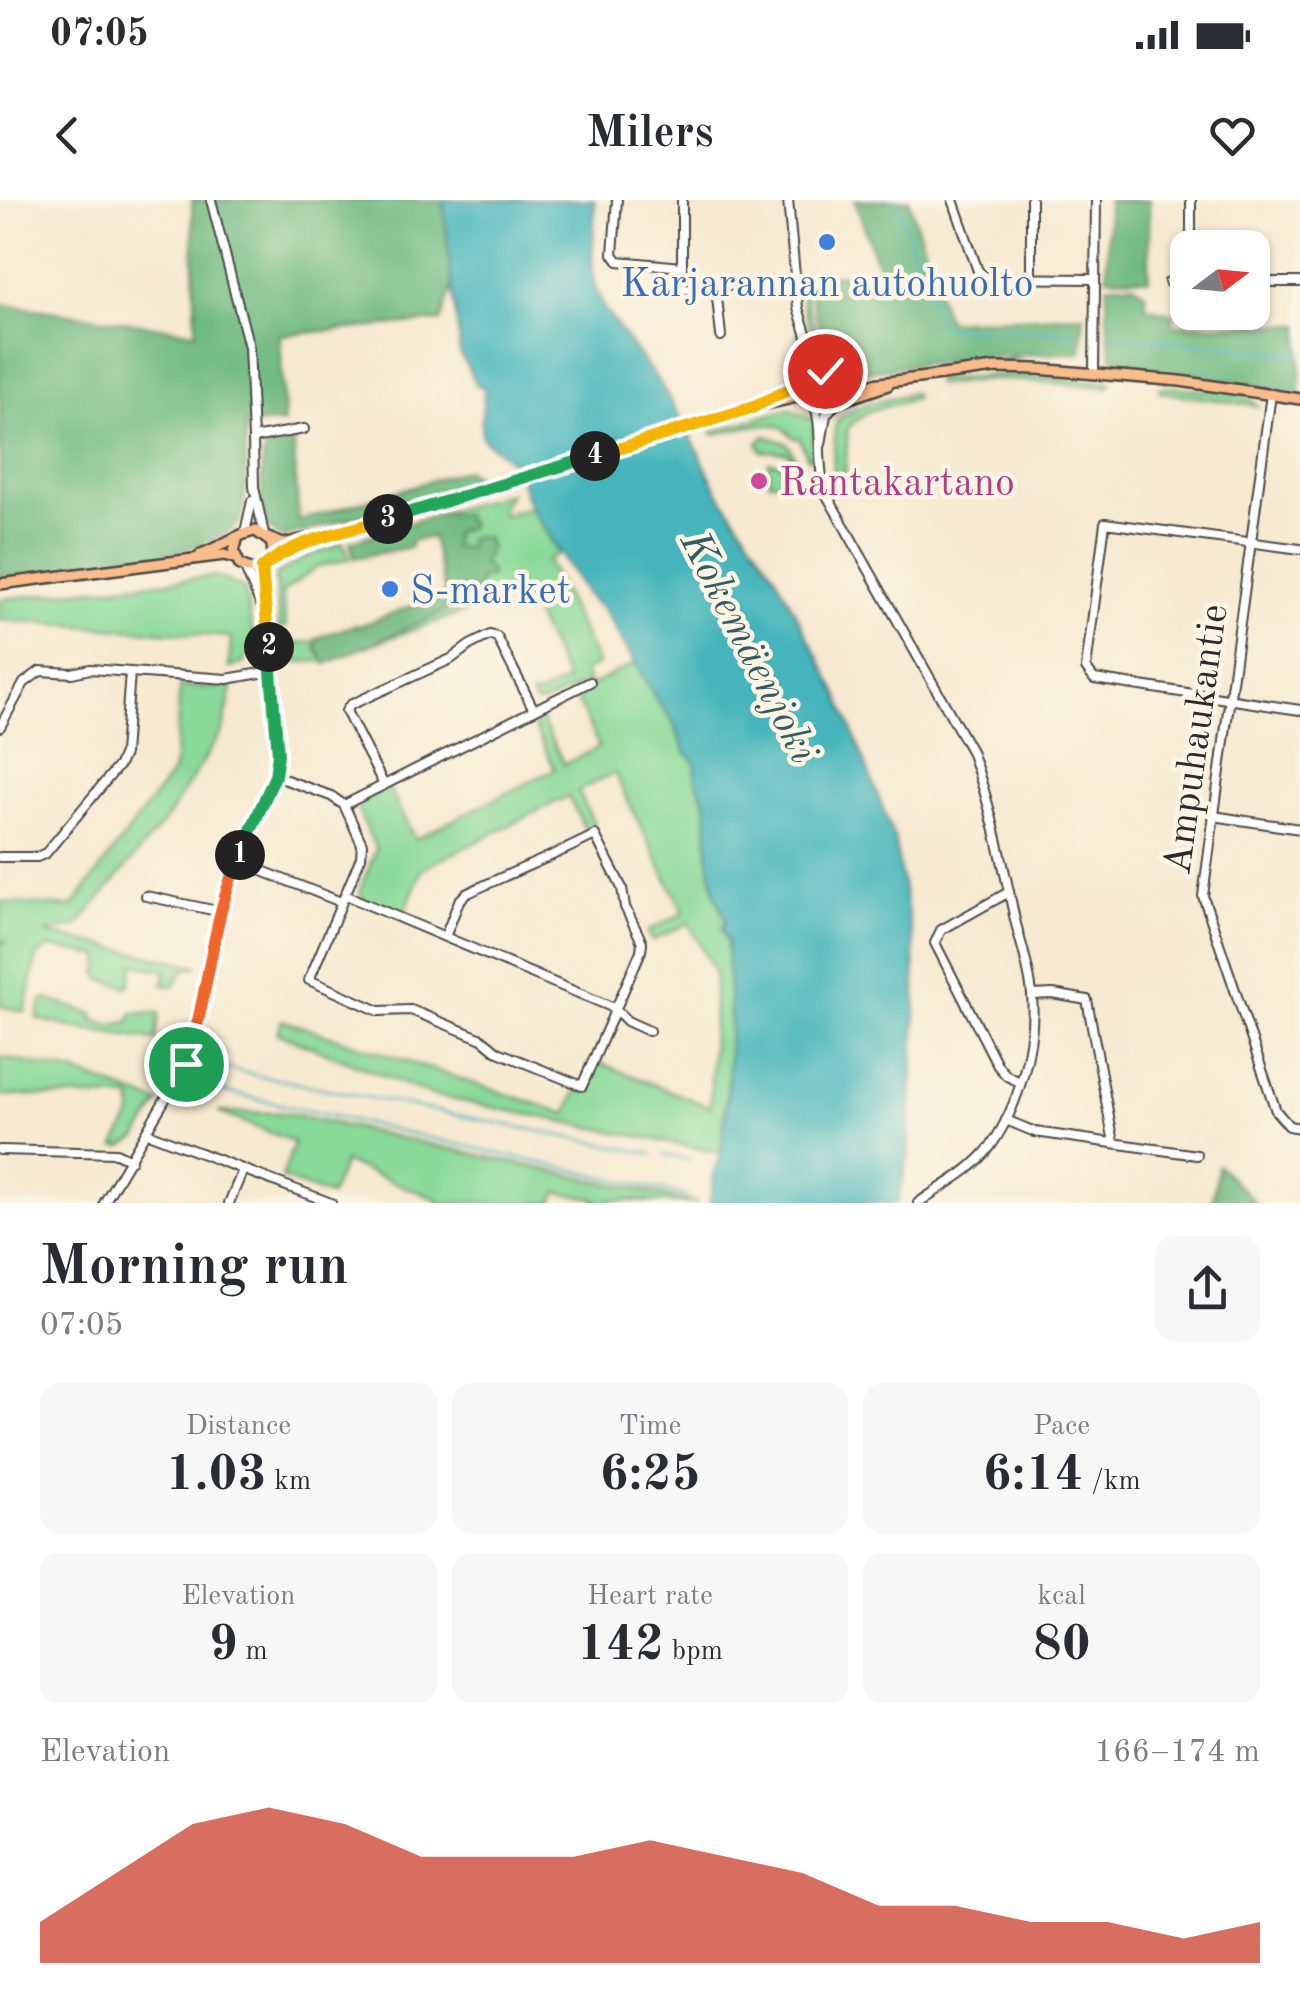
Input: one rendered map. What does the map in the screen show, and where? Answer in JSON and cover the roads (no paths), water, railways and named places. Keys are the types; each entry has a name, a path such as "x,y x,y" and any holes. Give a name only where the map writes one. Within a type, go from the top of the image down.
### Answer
{"main road":[{"path":"754,407 821,372 832,372 857,386 995,368 1094,373 1300,399"},
{"path":"811,379 807,389 812,401"},
{"path":"836,404 843,394 842,381"},
{"path":"186,560 241,536 266,536 283,544 330,534 754,407 797,397 822,407 890,384"},
{"path":"0,584 224,555 235,558 245,568 266,565 330,534"},
{"path":"235,558 241,536"},
{"path":"266,536 273,550 266,565"}],"street":[{"path":"211,200 249,348 254,487 266,536"},
{"path":"617,200 612,254 618,261 682,267"},
{"path":"682,200 682,289"},
{"path":"788,200 798,308 815,361 811,379"},
{"path":"952,200 978,271 987,278 1095,279"},
{"path":"1030,278 1031,200"},
{"path":"1094,373 1096,200"},
{"path":"1190,200 1191,230"},
{"path":"665,291 795,280"},
{"path":"1270,282 1300,282"},
{"path":"716,286 721,336"},
{"path":"807,334 832,372"},
{"name":"Ampuhaukantie","path":"1272,394 1203,896 1276,1110 1289,1126 1300,1128"},
{"path":"812,401 818,413 821,479 828,498 970,751 986,790 1032,995 1030,1038 1006,1120 991,1145 963,1174 918,1203"},
{"path":"819,448 826,415 836,404"},
{"path":"254,438 304,429"},
{"path":"241,536 254,487"},
{"path":"1300,548 1104,524 1086,668 1094,679 1300,710"},
{"path":"104,1203 186,1064 200,1021 222,912 238,861 275,776 278,754 266,565"},
{"path":"245,568 267,627"},
{"path":"384,785 346,711 350,705 451,660 470,644 490,635 497,637 534,710"},
{"path":"0,727 24,683 40,671 72,673 90,669 227,679 272,671"},
{"path":"0,857 37,858 46,854 119,765 124,754 130,672"},
{"path":"344,805 590,682"},
{"path":"275,776 331,796 344,805 362,844 309,980 379,1011 412,1010 482,1039 498,1052 582,1086 642,942 625,907 622,888 594,836 466,894 445,937"},
{"path":"1213,816 1300,829"},
{"path":"238,861 445,937 614,1008 627,1021 649,1031"},
{"path":"1009,892 941,930 936,937 937,951 998,1066 1020,1082"},
{"path":"146,896 222,912"},
{"path":"1032,995 1088,1000 1114,1143"},
{"path":"1006,1120 1035,1132 1196,1155"},
{"path":"148,1134 332,1203"},
{"path":"0,1150 116,1152 131,1160"},
{"path":"229,1203 243,1170"}],"water":[{"name":"Kokemäenjoki","path":"443,200 595,200 592,267 605,310 683,421 718,492 775,574 839,696 894,837 914,946 916,1015 908,1157 897,1203 710,1203 721,1153 730,1017 727,940 722,929 726,920 715,894 708,854 707,806 696,780 695,761 686,753 671,718 605,612 588,597 528,502 515,464 483,439 484,388 476,384 460,353"}],"waterway":[{"path":"896,200 940,327 1078,332"},
{"path":"1113,335 1300,354"},
{"path":"196,1063 653,1154"},
{"path":"195,1085 688,1196"},
{"path":"665,1155 689,1160"}],"place":[{"name":"Karjarannan autohuolto","path":"827,242"},
{"name":"Rantakartano","path":"759,481"},
{"name":"S-market","path":"390,589"}]}
